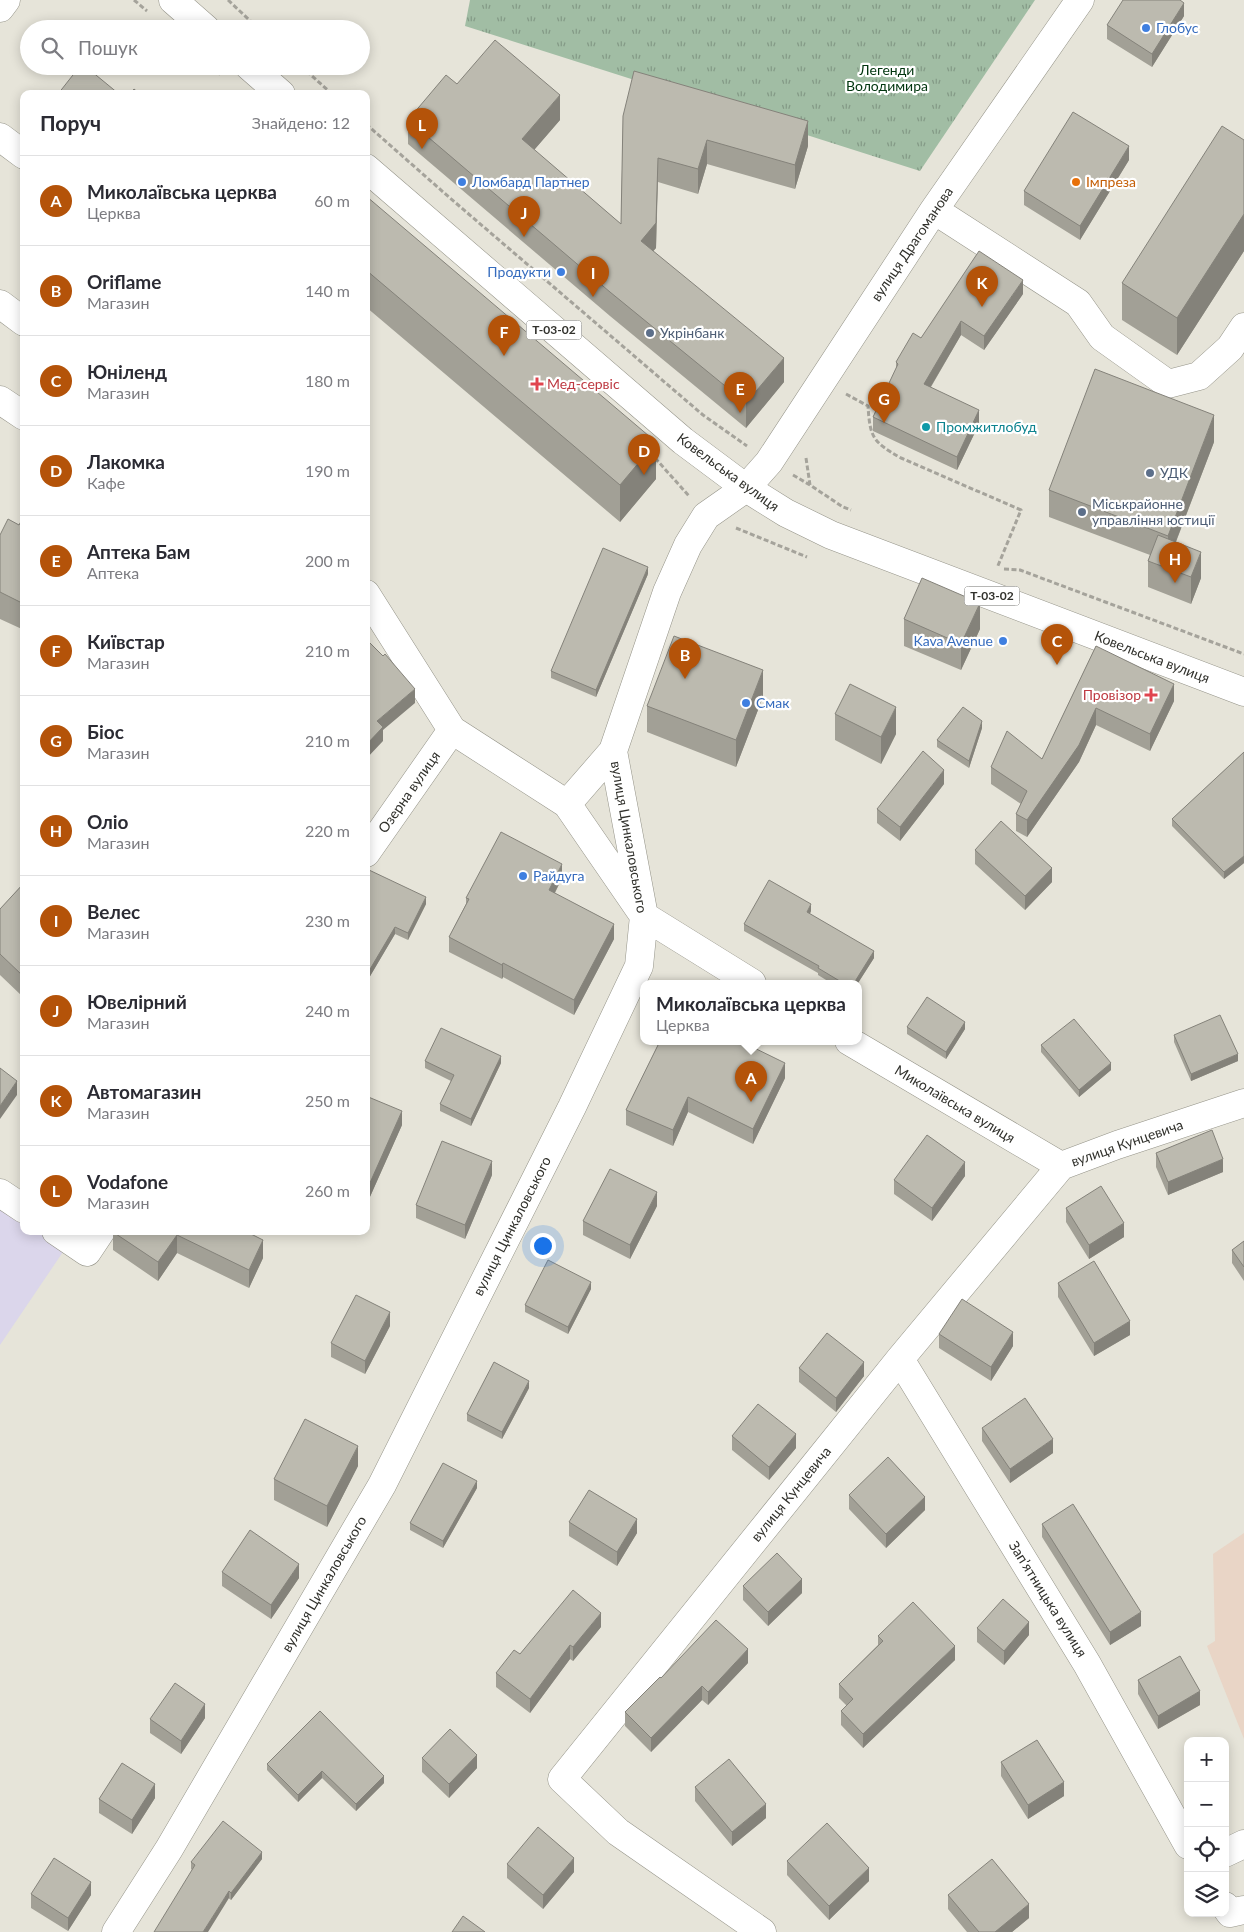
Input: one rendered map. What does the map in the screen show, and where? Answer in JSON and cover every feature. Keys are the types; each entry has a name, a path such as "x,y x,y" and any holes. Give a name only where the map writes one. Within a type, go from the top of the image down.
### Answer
{"street":[{"path":"0,8 6,0"},
{"path":"173,0 196,20"},
{"name":"вулиця Драгоманова","path":"746,488 769,462 934,210 1080,0"},
{"path":"259,75 276,90"},
{"path":"0,137 20,152"},
{"name":"Ковельська вулиця","path":"370,171 683,441 746,488 786,513 832,535 1244,692"},
{"path":"934,210 1078,303 1102,337 1168,384 1199,376 1230,348 1244,327"},
{"path":"0,304 20,319"},
{"path":"0,400 20,413"},
{"name":"вулиця Цинкаловського","path":"116,1932 169,1849 382,1485 572,1107 639,966 644,916 613,751 667,592 688,545 706,516 746,488"},
{"path":"370,600 452,730 567,804 644,916 747,980"},
{"name":"Озерна вулиця","path":"370,847 452,730"},
{"path":"567,804 613,751"},
{"name":"Миколаївська вулиця","path":"856,1045 1062,1166"},
{"name":"вулиця Кунцевича","path":"762,1932 618,1832 562,1779 900,1359 1062,1166 1244,1103"},
{"path":"0,1193 20,1206"},
{"path":"62,1235 87,1252 98,1235"},
{"name":"Запʼятницька вулиця","path":"900,1359 1087,1664 1184,1838"},
{"path":"1229,1851 1244,1844"},
{"path":"1229,1912 1244,1910"}],"path":[{"path":"228,0 249,20"},
{"path":"311,75 328,90"},
{"path":"370,128 703,416 769,462 810,485 843,507 852,510"},
{"path":"841,391 868,406 872,436 882,447 901,458 1021,510 997,568"},
{"path":"807,451 805,460 810,485"},
{"path":"988,565 997,568 1020,570 1244,654"}],"shaded area":[{"path":"0,1201 20,1214 20,1235 51,1235 67,1246 0,1345"},
{"path":"1244,1533 1244,1739 1207,1646 1215,1641 1213,1554"}],"green space":[{"name":"Легенди Володимира","path":"470,0 1035,0 920,171 465,26"}],"building":[{"name":"Глобус","path":"1123,0 1180,0 1184,3 1152,54 1107,25"},
{"path":"495,40 560,95 522,139 621,224 623,116 634,71 808,121 795,165 707,140 698,169 658,158 656,223 641,241 784,358 746,403 610,292 408,120 446,75 457,84"},
{"path":"73,75 96,75 114,90 61,90"},
{"name":"Імпреза","path":"1073,112 1129,146 1080,226 1024,191"},
{"path":"1222,126 1244,140 1244,214 1177,318 1122,283"},
{"path":"370,199 656,442 620,485 370,273"},
{"path":"979,251 1023,280 984,336 961,321 924,384 979,410 957,457 873,417 898,364 896,362 913,333 921,338"},
{"path":"1095,369 1214,415 1168,536 1049,490"},
{"path":"8,519 19,525 20,523 20,602 0,592 0,535"},
{"path":"1158,535 1201,552 1191,577 1148,561"},
{"path":"603,548 648,567 596,690 551,671"},
{"path":"922,578 980,603 961,644 904,619"},
{"path":"674,636 763,670 736,740 647,706"},
{"path":"370,643 383,656 385,654 415,689 377,721 383,727 370,741"},
{"path":"1096,646 1174,684 1150,734 1096,708 1079,745 1027,820 1016,814 1027,791 991,767 1007,731 1042,759"},
{"path":"850,684 896,707 881,737 835,714"},
{"path":"963,707 982,721 969,761 937,740"},
{"path":"923,751 944,770 900,827 877,809"},
{"path":"1244,752 1244,856 1224,872 1172,819"},
{"path":"1001,821 1052,868 1025,896 975,850"},
{"path":"501,832 562,864 549,890 614,924 574,1000 449,937 469,899 466,898"},
{"path":"370,870 426,897 408,933 395,927 370,969"},
{"path":"769,880 811,904 807,912 874,951 856,980 838,980 818,968 819,966 744,924"},
{"path":"20,887 20,973 0,954 0,909"},
{"path":"927,997 965,1022 946,1052 907,1027"},
{"path":"1220,1015 1238,1054 1191,1074 1174,1035"},
{"path":"1074,1019 1111,1063 1079,1090 1041,1045"},
{"path":"441,1028 501,1056 471,1119 440,1104 454,1075 425,1061"},
{"path":"658,1045 748,1045 785,1063 753,1129 688,1097 673,1130 626,1110"},
{"path":"0,1068 17,1081 0,1106"},
{"path":"370,1098 402,1111 370,1183"},
{"path":"1212,1130 1223,1159 1168,1182 1156,1153"},
{"path":"927,1135 965,1162 932,1208 894,1180"},
{"path":"442,1141 492,1161 465,1225 416,1205"},
{"path":"610,1169 657,1192 630,1245 583,1221"},
{"path":"1101,1186 1124,1223 1089,1245 1066,1208"},
{"path":"118,1235 177,1235 158,1262"},
{"path":"177,1235 253,1235 263,1240 249,1270"},
{"path":"1244,1241 1244,1267 1232,1250"},
{"path":"548,1260 591,1282 568,1327 525,1305"},
{"path":"1094,1261 1130,1321 1094,1343 1058,1283"},
{"path":"356,1295 390,1312 365,1361 331,1343"},
{"path":"962,1299 1013,1332 991,1367 939,1334"},
{"path":"827,1333 864,1362 836,1398 799,1368"},
{"path":"494,1362 529,1381 502,1432 467,1414"},
{"path":"1025,1398 1053,1439 1010,1469 982,1428"},
{"path":"758,1404 796,1434 769,1467 732,1436"},
{"path":"305,1419 358,1446 327,1506 274,1479"},
{"path":"888,1457 925,1497 886,1534 849,1495"},
{"path":"443,1463 477,1481 443,1541 410,1523"},
{"path":"589,1490 637,1519 617,1552 569,1522"},
{"path":"1073,1504 1141,1612 1110,1632 1042,1524"},
{"path":"250,1530 299,1564 271,1605 222,1572"},
{"path":"777,1553 802,1579 768,1612 743,1586"},
{"path":"573,1590 601,1613 573,1647 570,1645 530,1699 496,1673 514,1650 520,1654"},
{"path":"1003,1599 1029,1622 1004,1651 977,1628"},
{"path":"913,1602 955,1646 863,1734 841,1711 853,1699 839,1684 883,1641 878,1636"},
{"path":"716,1620 748,1649 708,1692 702,1686 651,1738 625,1712 661,1678"},
{"path":"1180,1656 1200,1691 1158,1716 1138,1680"},
{"path":"175,1683 205,1704 181,1741 150,1719"},
{"path":"320,1711 384,1776 356,1804 322,1771 298,1795 267,1764"},
{"path":"450,1729 477,1755 449,1784 422,1758"},
{"path":"1037,1740 1064,1782 1028,1805 1001,1762"},
{"path":"729,1759 766,1804 732,1832 695,1787"},
{"path":"122,1763 155,1784 132,1820 99,1799"},
{"path":"223,1821 262,1852 231,1893 229,1891 203,1932 154,1932 195,1865 191,1862"},
{"path":"827,1823 869,1868 829,1906 787,1861"},
{"path":"538,1827 574,1858 543,1895 507,1864"},
{"path":"54,1858 91,1882 68,1918 31,1894"},
{"path":"992,1859 1029,1904 995,1932 979,1932 948,1895"},
{"path":"463,1916 485,1932 452,1932"}],"place":[{"name":"Глобус","path":"1146,28"},
{"name":"Vodafone","path":"422,149"},
{"name":"Ломбард Партнер","path":"462,182"},
{"name":"Імпреза","path":"1076,182"},
{"name":"Ювелірний","path":"524,237"},
{"name":"Продукти","path":"561,272"},
{"name":"Велес","path":"593,297"},
{"name":"Автомагазин","path":"982,307"},
{"name":"Укрінбанк","path":"650,333"},
{"name":"Київстар","path":"504,356"},
{"name":"Мед-сервіс","path":"537,384"},
{"name":"Аптека Бам","path":"740,413"},
{"name":"Біос","path":"884,423"},
{"name":"Промжитлобуд","path":"926,427"},
{"name":"УДК","path":"1150,473"},
{"name":"Лакомка","path":"644,475"},
{"name":"Міськрайонне управління юстиції","path":"1082,512"},
{"name":"Оліо","path":"1175,583"},
{"name":"Kava Avenue","path":"1003,641"},
{"name":"Юніленд","path":"1057,665"},
{"name":"Oriflame","path":"685,679"},
{"name":"Провізор","path":"1151,695"},
{"name":"Смак","path":"746,703"},
{"name":"Райдуга","path":"523,876"},
{"name":"Миколаївська церква","path":"751,1102"}]}
